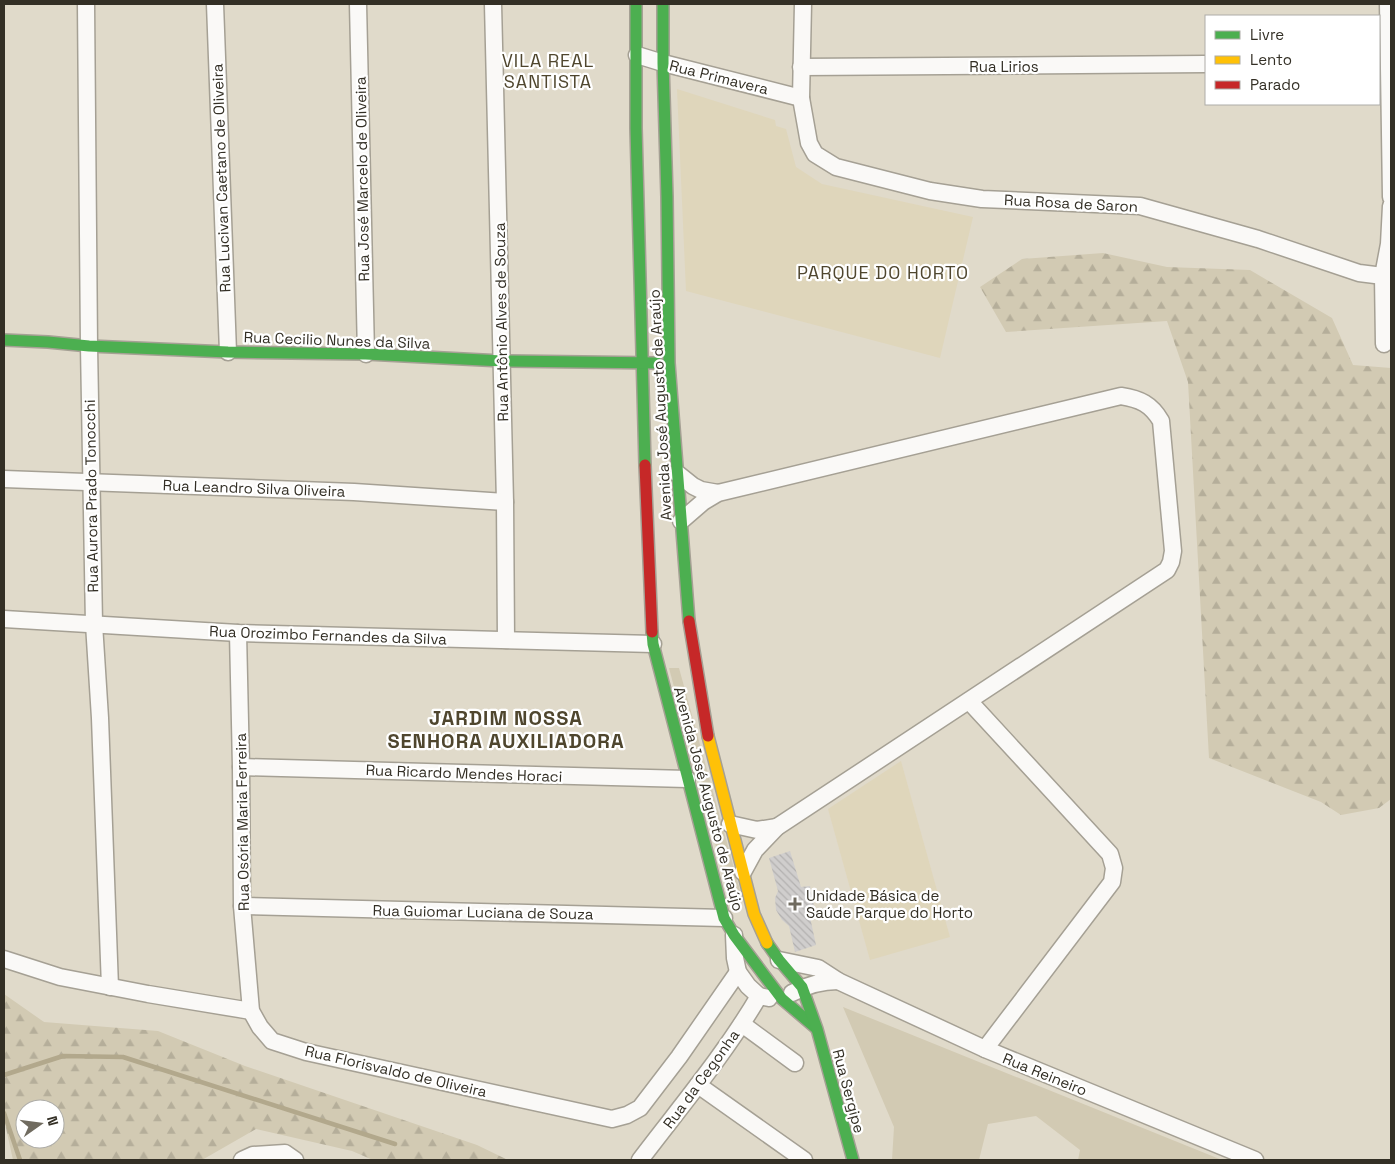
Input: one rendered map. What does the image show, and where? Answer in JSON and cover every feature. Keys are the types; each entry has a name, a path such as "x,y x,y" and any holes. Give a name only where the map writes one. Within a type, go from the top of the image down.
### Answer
{"street":[{"name":"Rua Aurora Prado Tonocchi","path":"86,4 90,481 94,624 110,987"},
{"name":"Rua Lucivan Caetano de Oliveira","path":"214,4 228,352"},
{"name":"Rua José Marcelo de Oliveira","path":"358,4 366,354"},
{"name":"Rua Antônio Alves de Souza","path":"493,4 505,502 506,640"},
{"name":"Avenida José Augusto de Araújo","path":"636,4 636,128 646,506 653,644 724,918 734,935 782,999 817,1029"},
{"name":"Avenida José Augusto de Araújo","path":"663,4 667,197 666,363 678,474 687,610 707,730 754,914 768,945 802,987 817,1029"},
{"path":"801,98 803,4"},
{"path":"1388,4 1386,63 1391,197"},
{"name":"Rua Primavera","path":"637,55 801,98"},
{"name":"Rua Lirios","path":"801,67 1205,64"},
{"name":"Rua Rosa de Saron","path":"801,98 809,144 815,154 836,167 930,191 982,199 1140,206 1258,239 1359,273 1383,276"},
{"path":"1384,344 1383,276 1389,244 1391,206"},
{"name":"Rua Cecilio Nunes da Silva","path":"4,340 228,352 366,354 502,361 666,363"},
{"path":"681,521 703,502 718,493 1121,396 1137,398 1155,411 1161,421 1172,551 1171,562 1167,570 777,827 755,850 743,872"},
{"path":"678,474 701,490 718,493"},
{"name":"Rua Leandro Silva Oliveira","path":"4,478 354,492 505,502"},
{"name":"Rua Orozimbo Fernandes da Silva","path":"4,619 238,633 653,644"},
{"name":"Rua Osória Maria Ferreira","path":"238,633 242,906 252,1011"},
{"path":"969,701 1110,854 1114,868 1112,882 985,1049"},
{"name":"Rua Ricardo Mendes Horaci","path":"241,768 687,779"},
{"path":"730,824 757,830 777,827"},
{"name":"Rua Guiomar Luciana de Souza","path":"242,906 724,918"},
{"path":"734,935 738,972 748,986 760,996 782,999 802,987 823,981 838,981"},
{"path":"4,959 60,977 252,1011"},
{"name":"Rua Reineiro","path":"779,960 818,968 838,981 985,1049 1255,1160"},
{"name":"Rua Florisvaldo de Oliveira","path":"252,1011 260,1027 272,1042 306,1052 612,1119 627,1116 640,1108 679,1057 738,972"},
{"name":"Rua da Cegonha","path":"646,1158 760,996"},
{"path":"742,1024 796,1064"},
{"name":"Rua Sergipe","path":"817,1029 853,1160"},
{"path":"698,1084 804,1160"},
{"path":"242,1160 253,1155 285,1154 295,1160"}],"shaded area":[{"path":"677,89 775,120 776,126 786,129 796,167 822,184 973,217 940,358 686,291"},
{"path":"901,761 950,937 870,960 828,809"}],"green space":[{"path":"1103,253 1167,267 1250,270 1332,318 1353,365 1391,368 1391,799 1379,808 1341,815 1321,802 1209,758 1188,382 1167,321 1006,332 980,287 1022,259"},
{"path":"669,668 679,668 743,901 733,899 726,885"},
{"path":"4,994 44,1022 158,1031 245,1066 477,1145 508,1160 373,1160 352,1151 256,1129 202,1160 13,1160 4,1119"},
{"path":"843,1007 1222,1160 1078,1160 1080,1150 1036,1116 988,1124 979,1160 892,1160 894,1127"}],"building":[{"name":"Unidade Básica de Saúde Parque do Horto","path":"790,851 801,887 810,886 815,912 810,917 816,945 795,952 789,926 782,920 776,910 775,898 778,891 769,858"}],"waterway":[{"path":"4,1075 63,1056 123,1057 395,1144"},
{"path":"4,1113 20,1160"}],"traffic: fast":[{"path":"636,4 636,128 645,465"},
{"path":"663,4 669,363 689,621"},
{"path":"4,340 228,352 366,354 502,361 657,363"},
{"path":"652,632 653,644 724,918 734,935 782,999 816,1028"},
{"path":"767,943 802,987 817,1029 853,1160"}],"traffic: slow":[{"path":"708,736 754,914 767,943"}],"traffic: jam":[{"path":"645,465 652,632"},
{"path":"689,621 708,736"}],"place":[{"name":"Unidade Básica de Saúde Parque do Horto","path":"795,904"}],"district":[{"name":"VILA REAL SANTISTA","path":"548,70"},
{"name":"PARQUE DO HORTO","path":"883,272"},
{"name":"JARDIM NOSSA SENHORA AUXILIADORA","path":"506,730"}]}
